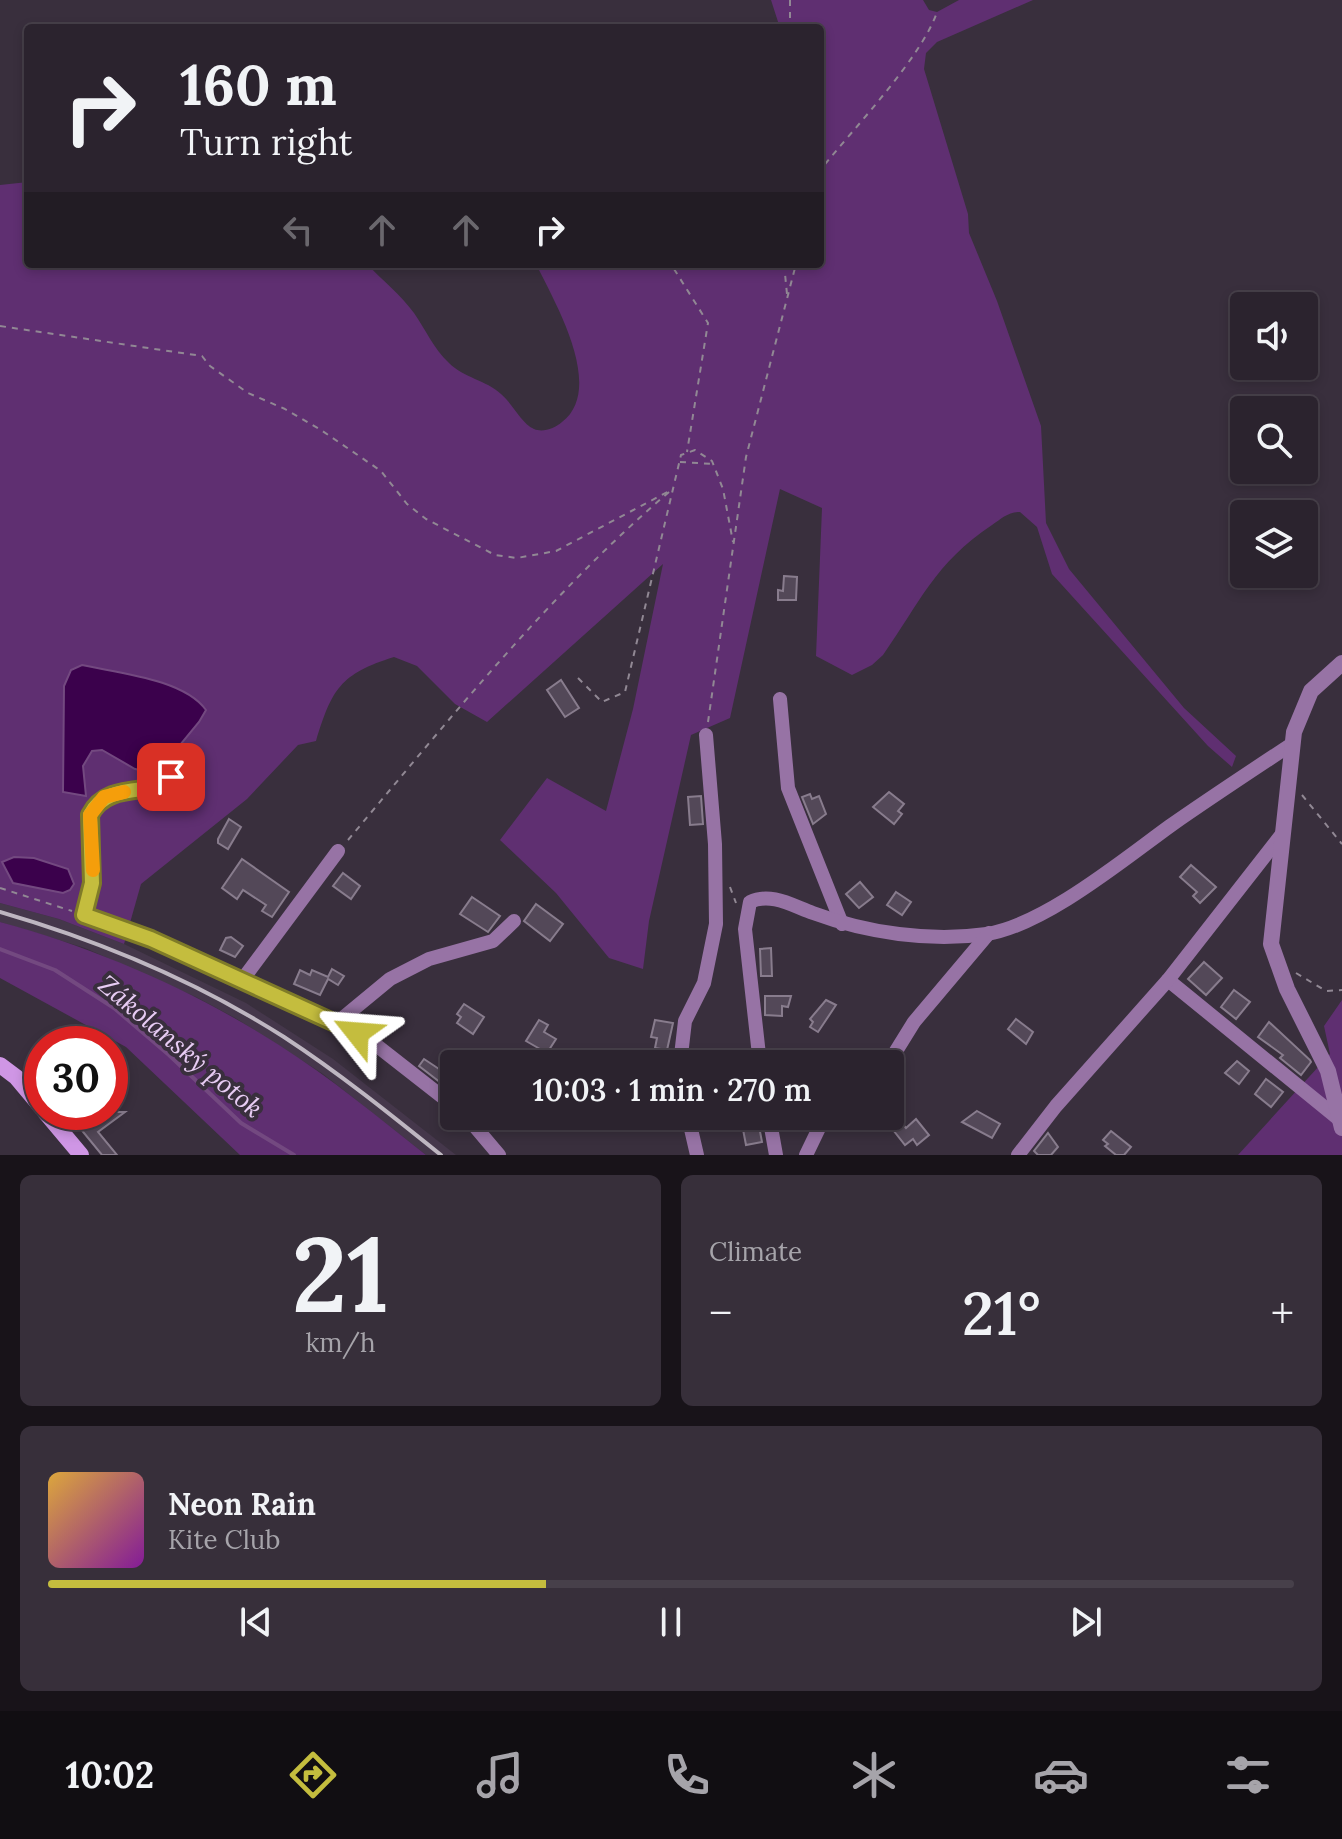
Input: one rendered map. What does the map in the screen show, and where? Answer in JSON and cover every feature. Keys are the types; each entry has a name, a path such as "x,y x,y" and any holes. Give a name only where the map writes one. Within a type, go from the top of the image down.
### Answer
{"main road":[{"path":"0,1065 24,1086"},
{"path":"60,1130 81,1155"}],"street":[{"path":"1341,1124 1328,1071 1279,972 1271,944 1292,744 1311,691 1342,663"},
{"path":"780,699 788,788 842,924"},
{"path":"682,1050 685,1021 704,983 716,924 715,844 708,790 706,735"},
{"path":"758,1050 745,929 750,902 760,897 775,899 842,924 928,937 989,933 1022,923 1100,878 1292,744"},
{"path":"1018,1155 1056,1106 1168,980 1282,834"},
{"path":"243,979 338,851"},
{"path":"84,915 151,939 338,1022 376,1045 440,1095"},
{"path":"338,1022 390,979 429,959 493,941 514,921"},
{"path":"897,1050 914,1022 989,933"},
{"path":"1168,980 1341,1124"},
{"path":"478,1130 499,1155"},
{"path":"691,1130 697,1155"},
{"path":"772,1130 776,1155"},
{"path":"806,1155 818,1130"}],"lane":[{"path":"84,915 92,883 90,815 94,807 104,797 162,786 171,777"}],"path":[{"path":"790,0 790,24"},
{"path":"824,166 906,64 932,27 937,12"},
{"path":"784,268 787,295"},
{"path":"706,735 746,457 795,268"},
{"path":"674,269 708,323 686,453"},
{"path":"0,326 202,356 210,366 248,393 321,430 381,471 407,504 426,519 495,555 517,558 556,551 673,489"},
{"path":"578,678 602,702 625,692 681,455 695,450 713,464 723,489 734,547"},
{"path":"679,462 713,464"},
{"path":"338,851 513,649 611,542 673,489"},
{"path":"1288,786 1298,790 1342,844"},
{"path":"0,888 84,915"},
{"path":"1279,972 1301,974 1326,991 1342,990"}],"shaded area":[{"path":"771,0 923,0 929,10 937,12 959,0 1033,0 937,42 926,53 924,69 968,214 969,233 997,301 1041,426 1046,523 1069,569 1184,708 1236,756 1232,767 1208,746 1052,574 1037,527 1020,512 1002,518 956,554 930,584 883,655 872,665 852,675 816,656 822,508 780,489 730,718 691,735 649,921 643,969 609,958 556,893 500,840 547,778 606,811 633,709 663,564 487,722 455,704 417,666 394,657 350,677 333,696 316,741 298,745 247,799 141,884 124,944 59,919 0,903 0,185 24,182 24,268 371,268 409,306 449,363 495,389 529,426 538,430 549,429 562,422 574,407 579,388 578,367 564,321 538,268 824,268 824,24 779,24"},
{"path":"82,665 167,684 196,699 206,710 157,773 135,769 102,750 92,751 83,766 86,796 63,792 64,686 71,670"},
{"path":"14,857 34,858 68,869 74,884 63,893 13,883 2,862"},
{"path":"0,903 59,919 124,944 246,1003 333,1059 456,1155 426,1155 323,1074 237,1019 196,997 85,948 0,922"},
{"path":"0,922 109,958 213,1006 279,1045 354,1098 426,1155 240,1155 128,1049 128,1026 88,1026 0,978"},
{"path":"1342,1000 1342,1155 1238,1155 1330,1054 1324,1026"}],"building":[{"path":"784,576 797,577 796,600 778,600 778,590 783,591"},
{"path":"561,680 579,708 565,717 547,690"},
{"path":"889,792 904,804 898,811 902,814 894,824 873,807"},
{"path":"810,794 812,799 819,796 826,814 813,824 802,797"},
{"path":"701,796 703,824 690,825 688,797"},
{"path":"229,819 241,827 228,849 218,843 218,839"},
{"path":"242,859 289,892 272,917 262,911 266,905 243,890 237,899 222,888"},
{"path":"1191,865 1216,887 1200,903 1193,896 1197,892 1180,877"},
{"path":"343,873 360,886 351,899 333,886"},
{"path":"860,882 873,897 859,908 846,894"},
{"path":"896,892 911,902 902,915 887,905"},
{"path":"472,897 500,916 488,932 460,914"},
{"path":"536,904 563,924 550,941 524,921"},
{"path":"231,937 243,946 235,957 220,950 226,938"},
{"path":"771,948 772,976 761,976 760,949"},
{"path":"1204,962 1222,978 1206,995 1188,979"},
{"path":"332,969 344,976 338,985 328,979 320,995 294,984 300,970 310,975 312,970 328,977"},
{"path":"1234,990 1250,1002 1236,1019 1221,1007"},
{"path":"765,996 791,996 788,1007 782,1006 782,1016 765,1015"},
{"path":"826,1000 836,1005 818,1032 810,1027 813,1022 810,1019"},
{"path":"464,1004 484,1017 473,1034 457,1023 461,1017 457,1014"},
{"path":"1016,1019 1033,1032 1026,1044 1008,1029"},
{"path":"539,1020 548,1025 544,1032 556,1039 549,1050 542,1050 526,1041"},
{"path":"655,1020 673,1023 667,1050 655,1048 657,1038 651,1037"},
{"path":"1269,1022 1310,1060 1301,1075 1280,1058 1283,1055 1258,1037"},
{"path":"424,1059 440,1070 440,1082 419,1066"},
{"path":"1237,1061 1249,1071 1239,1084 1225,1073"},
{"path":"1266,1079 1283,1092 1271,1107 1255,1094"},
{"path":"977,1111 1000,1124 992,1138 962,1122"},
{"path":"916,1119 929,1135 917,1145 913,1139 905,1145 893,1130 904,1130 904,1126 906,1128"},
{"path":"82,1130 101,1130 98,1132 117,1155 102,1155"},
{"path":"743,1130 760,1130 762,1142 746,1145"},
{"path":"1111,1131 1131,1147 1124,1155 1116,1155 1105,1146 1108,1144 1103,1140"},
{"path":"1048,1133 1058,1147 1051,1155 1038,1155 1034,1151"}],"waterway":[{"name":"Zákolanský potok","path":"0,949 55,970 114,1008 241,1123 294,1155"}],"railway":[{"path":"0,912 111,950 217,998 304,1051 441,1155"}],"slow traffic":[{"path":"93,870 90,815 104,797 124,792"}],"route":[{"path":"171,777 162,786 104,797 94,807 90,815 92,883 84,915 151,939 357,1033"}]}
